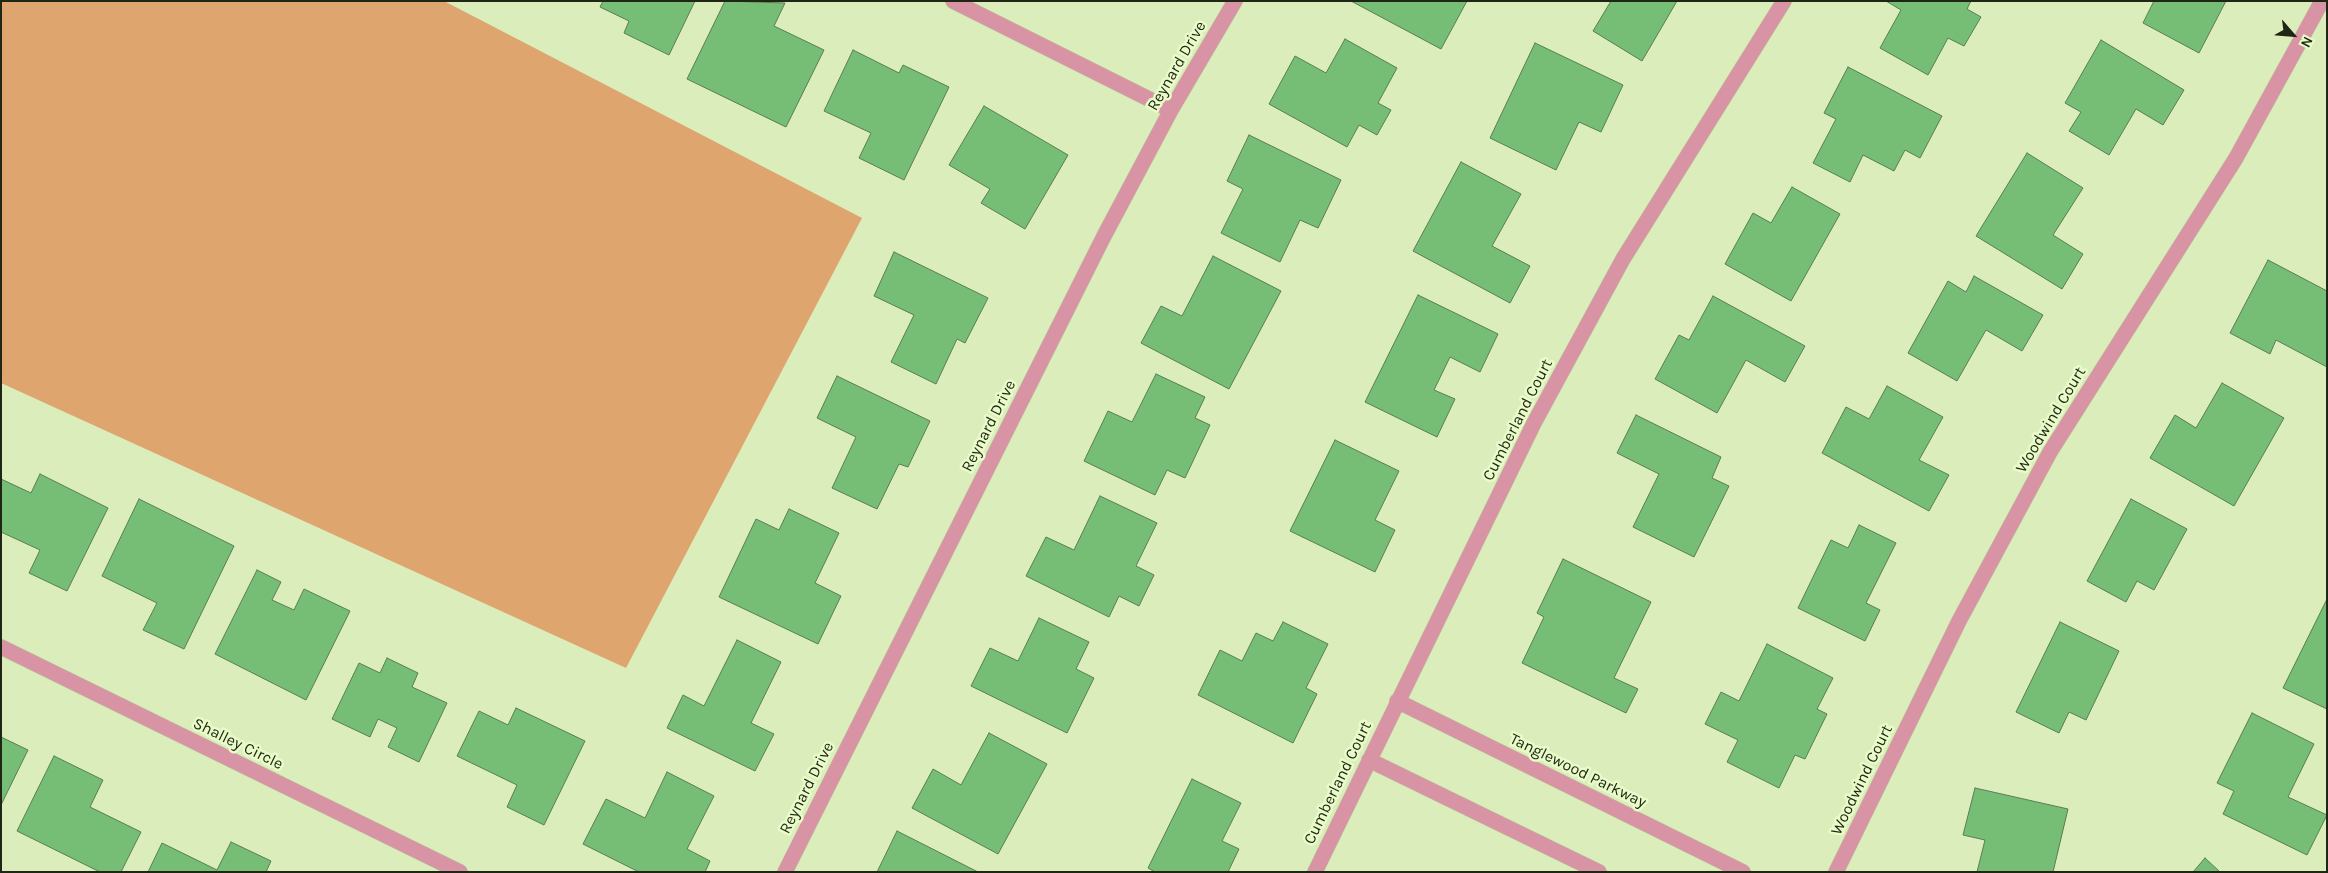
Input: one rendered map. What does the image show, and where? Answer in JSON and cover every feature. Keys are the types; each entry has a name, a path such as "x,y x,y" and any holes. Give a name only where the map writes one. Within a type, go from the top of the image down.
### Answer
{"street":[{"path":"952,1 1171,110"},
{"name":"Reynard Drive","path":"785,872 1104,236 1171,110 1235,1"},
{"name":"Cumberland Court","path":"1315,872 1534,423 1623,259 1784,1"},
{"name":"Woodwind Court","path":"1836,872 1959,621 2050,452 2236,158 2322,1"},
{"name":"Shalley Circle","path":"1,647 460,872"},
{"name":"Tanglewood Parkway","path":"1397,701 1743,872"},
{"path":"1369,760 1599,872"}],"shaded area":[{"path":"1,1 444,1 862,218 626,668 1,383"}],"building":[{"path":"603,1 695,1 669,55 624,33 629,21 600,7"},
{"path":"725,1 785,3 774,26 824,50 786,127 687,79"},
{"path":"1351,1 1467,1 1441,49"},
{"path":"1611,1 1677,1 1642,61 1593,31"},
{"path":"1886,1 1971,1 1967,9 1981,17 1964,46 1948,38 1928,75 1880,48 1901,10"},
{"path":"2154,1 2226,1 2199,53 2143,23"},
{"path":"1345,39 1397,68 1378,103 1391,110 1377,135 1359,125 1347,147 1269,104 1295,56 1326,73"},
{"path":"2101,40 2184,90 2163,125 2136,109 2109,155 2069,131 2081,112 2065,103"},
{"path":"1535,43 1623,85 1601,132 1579,122 1556,170 1490,138"},
{"path":"853,50 899,73 903,65 949,87 904,180 859,158 871,133 824,111"},
{"path":"1848,67 1942,116 1920,158 1905,150 1894,171 1863,155 1850,182 1813,163 1836,119 1824,113"},
{"path":"984,106 1068,155 1025,229 981,203 990,189 949,165"},
{"path":"1249,135 1341,180 1318,228 1300,220 1280,262 1221,233 1243,189 1227,181"},
{"path":"2027,153 2083,188 2053,235 2083,254 2062,289 1976,236"},
{"path":"1461,162 1521,194 1492,246 1530,266 1510,303 1413,251"},
{"path":"1792,187 1840,214 1791,301 1725,264 1753,213 1771,223"},
{"path":"894,252 988,298 965,343 957,339 936,384 891,362 914,315 874,296"},
{"path":"1213,256 1281,291 1229,389 1141,343 1161,306 1182,316"},
{"path":"2268,260 2327,291 2327,367 2276,340 2270,354 2230,333"},
{"path":"1974,276 2043,315 2022,351 1986,330 1957,381 1908,353 1948,281 1966,292"},
{"path":"1418,295 1498,334 1480,372 1450,357 1434,390 1455,399 1437,437 1365,402"},
{"path":"1713,296 1805,346 1785,382 1746,360 1717,413 1655,379 1679,335 1689,340"},
{"path":"1156,374 1205,397 1195,418 1210,425 1185,478 1167,470 1155,495 1084,461 1108,411 1132,422"},
{"path":"837,376 930,421 908,467 899,464 877,509 832,488 856,437 817,418"},
{"path":"2222,383 2284,418 2234,506 2150,458 2175,415 2196,428"},
{"path":"1887,386 1943,417 1919,460 1949,475 1929,511 1822,453 1846,407 1869,419"},
{"path":"1636,415 1721,457 1712,478 1729,486 1694,557 1633,527 1659,474 1617,453"},
{"path":"1335,440 1399,471 1375,520 1395,530 1375,572 1290,531"},
{"path":"40,474 108,508 67,591 29,573 40,550 1,532 1,479 31,493"},
{"path":"1100,496 1157,523 1136,566 1154,575 1139,606 1119,596 1109,617 1026,576 1046,537 1074,550"},
{"path":"139,499 234,546 184,649 143,630 157,603 102,576"},
{"path":"2131,499 2187,529 2154,590 2137,581 2126,602 2087,581"},
{"path":"789,509 839,533 815,583 841,596 818,644 719,597 756,519 779,530"},
{"path":"1859,525 1896,543 1866,603 1880,610 1865,641 1798,608 1831,540 1848,548"},
{"path":"1563,559 1651,602 1614,678 1638,689 1626,713 1522,663 1544,617 1537,613"},
{"path":"257,570 281,582 272,600 294,610 304,589 350,611 306,700 215,654"},
{"path":"2327,599 2327,709 2283,688"},
{"path":"1039,618 1089,642 1076,669 1094,678 1067,733 971,686 990,648 1018,661"},
{"path":"1283,622 1328,644 1306,688 1317,694 1293,743 1198,695 1220,650 1242,661 1256,633 1273,641"},
{"path":"2060,622 2119,651 2086,720 2069,712 2059,733 2016,712"},
{"path":"737,640 781,662 751,723 774,734 755,771 667,728 683,695 704,706"},
{"path":"1767,644 1833,678 1817,709 1827,714 1805,759 1795,755 1779,788 1727,762 1738,740 1705,724 1721,692 1739,701"},
{"path":"387,658 418,673 412,687 447,703 419,762 388,747 397,728 378,719 370,737 332,719 359,663 380,673"},
{"path":"516,708 585,741 544,825 507,807 517,785 457,756 479,711 508,725"},
{"path":"2252,713 2314,744 2288,797 2327,815 2307,855 2223,814 2234,791 2217,783"},
{"path":"989,733 1047,764 998,854 912,808 933,769 961,785"},
{"path":"1,737 28,750 1,805"},
{"path":"54,756 103,780 90,807 141,832 121,872 100,872 17,831"},
{"path":"667,772 714,796 687,849 710,861 705,872 639,872 583,844 606,799 645,818"},
{"path":"1192,779 1241,803 1222,841 1239,849 1228,872 1155,872 1148,868"},
{"path":"1975,788 2068,809 2053,872 1977,872 1985,840 1963,835"},
{"path":"897,831 978,872 877,872"},
{"path":"231,842 271,861 266,872 148,872 162,843 217,870"},
{"path":"2205,858 2220,872 2193,872"}]}
